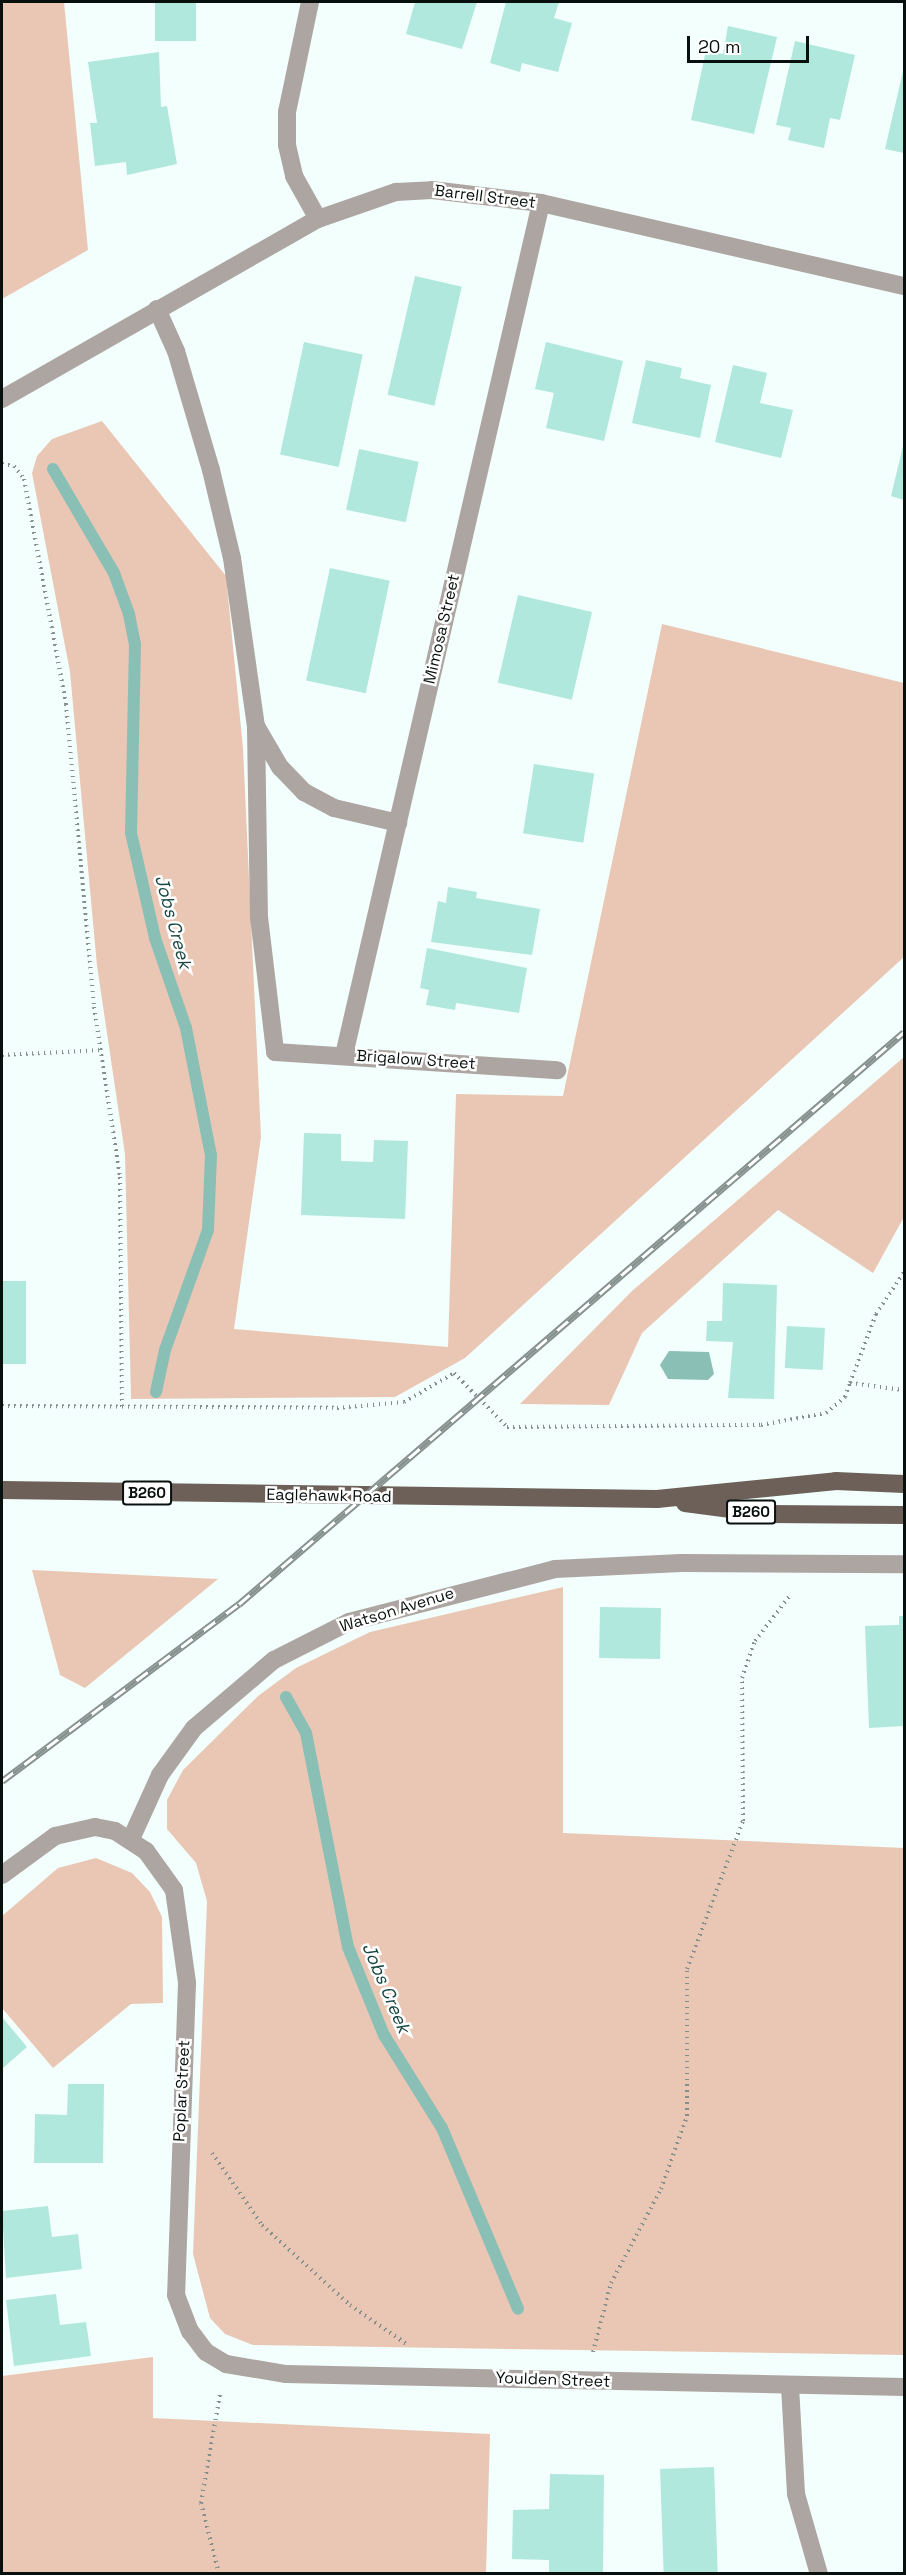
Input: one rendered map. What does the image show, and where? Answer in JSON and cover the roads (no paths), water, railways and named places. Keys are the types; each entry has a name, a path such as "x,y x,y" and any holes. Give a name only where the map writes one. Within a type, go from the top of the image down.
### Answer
{"main road":[{"name":"Eaglehawk Road","path":"2,1490 398,1498 657,1499 836,1481 904,1484"},
{"name":"Eaglehawk Road","path":"657,1499 767,1514 904,1515"}],"street":[{"path":"310,2 287,112 287,145 294,176 318,219"},
{"name":"Barrell Street","path":"2,399 318,219 414,191 541,203 904,286"},
{"name":"Mimosa Street","path":"344,1055 541,203"},
{"path":"157,309 176,351 214,481 232,558 256,726 280,767 304,792 334,808 398,823"},
{"name":"Brigalow Street","path":"256,726 259,917 275,1052 557,1070"},
{"name":"Watson Avenue","path":"131,1839 160,1775 194,1728 274,1660 350,1622 555,1569 681,1563 803,1566 904,1564"},
{"path":"2,1875 69,1831 95,1827 131,1839"},
{"name":"Poplar Street","path":"131,1839 156,1862 181,1910 187,1983 174,2274 190,2331 206,2352"},
{"name":"Youlden Street","path":"206,2352 226,2364 286,2374 904,2387"},
{"path":"790,2386 796,2493 819,2574"}],"waterway":[{"name":"Jobs Creek","path":"53,469 114,573 129,614 135,644 131,833 155,938 186,1028 211,1155 208,1230 165,1350 156,1392"},
{"name":"Jobs Creek","path":"286,1697 306,1733 348,1947 384,2035 442,2128 518,2309"}],"railway":[{"path":"2,1781 239,1604 904,1032"}]}
